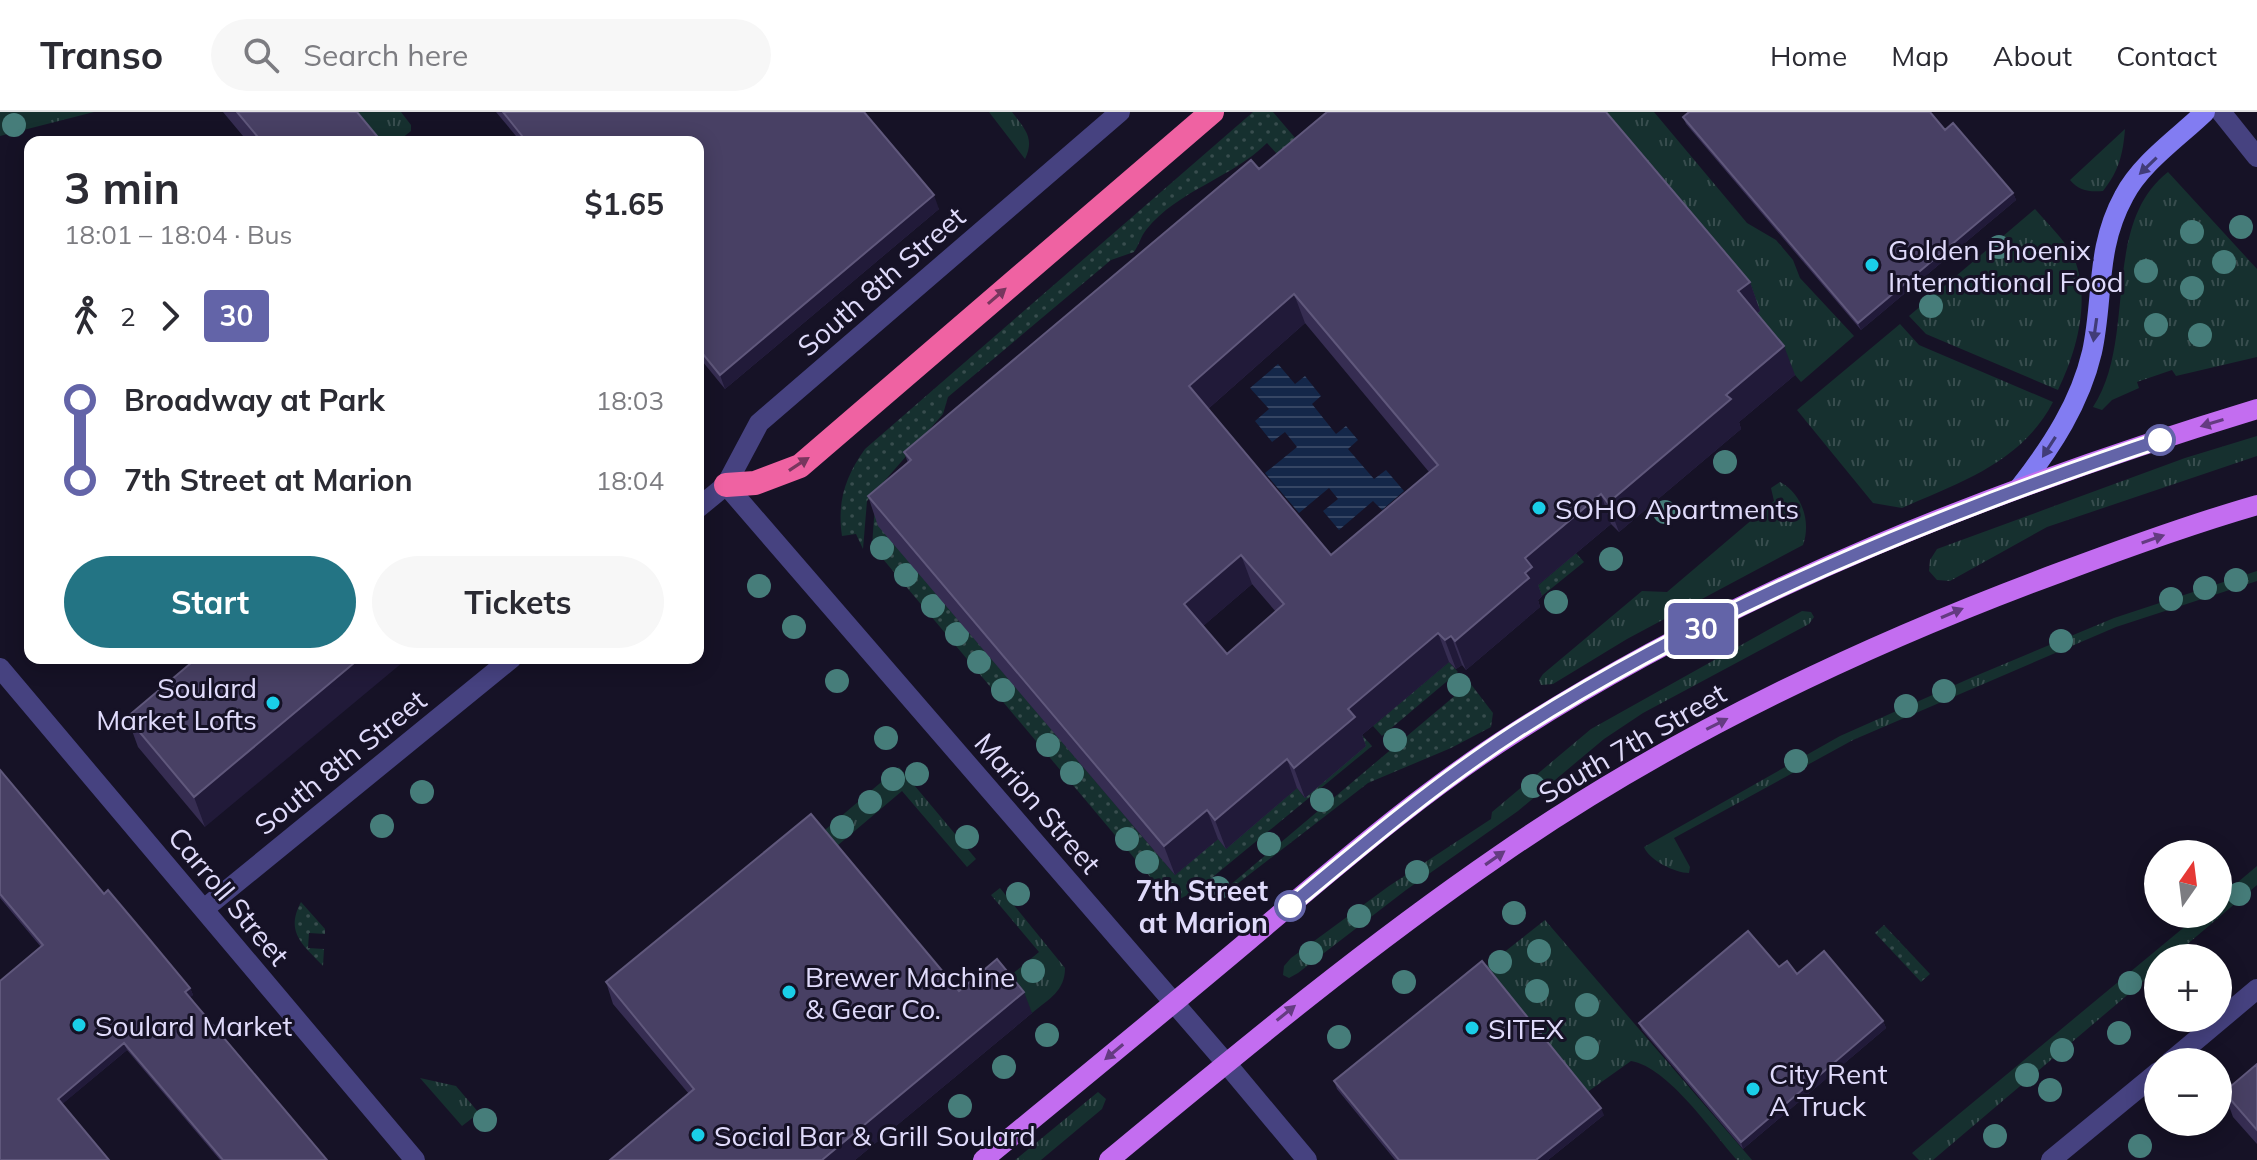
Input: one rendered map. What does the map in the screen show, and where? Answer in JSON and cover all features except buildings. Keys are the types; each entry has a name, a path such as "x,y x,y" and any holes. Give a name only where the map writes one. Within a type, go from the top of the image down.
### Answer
{"highway":[{"path":"726,485 755,483 800,466 1212,112"}],"main road":[{"path":"2020,487 2051,448 2083,379 2097,320 2103,253 2110,225 2124,195 2145,168 2205,112"},
{"path":"983,1160 1404,810 1517,731 1718,620 1864,551 2020,487 2257,409"},
{"name":"South 7th Street","path":"1109,1160 1359,956 1502,853 1615,781 1695,735 1863,651 1964,608 2257,505"}],"street":[{"name":"South 8th Street","path":"704,503 726,485 759,423 1120,112"},
{"path":"2221,112 2257,157"},
{"name":"Marion Street","path":"726,485 1307,1160"},
{"name":"South 8th Street","path":"204,909 505,664"},
{"name":"Carroll Street","path":"0,668 415,1160"},
{"path":"2187,1048 2257,989"},
{"path":"2051,1160 2144,1084"}],"green space":[{"path":"0,112 94,112 0,136"},
{"path":"342,112 401,112 411,125 411,131 405,136 363,136"},
{"path":"989,112 1012,112 1017,118 1029,139 1025,159"},
{"path":"1253,112 1273,112 1314,160 1296,175 1267,143 1238,166 1173,204 1146,230 1134,252 1111,260 948,397 943,414 867,501 863,549 856,534 842,536 844,490 865,449"},
{"path":"1592,112 1654,112 1747,223 1776,240 1793,260 1800,278 1854,336 1801,382 1748,320 1760,310"},
{"path":"2125,129 2119,162 2103,191 2085,190 2073,184 2070,180"},
{"path":"2168,172 2257,269 2257,357 2176,376 2172,370 2137,382 2139,388 2112,400 2102,410 2093,407 2106,380 2114,349 2126,252 2134,222 2147,195"},
{"path":"2035,209 2071,252 2079,274 2080,325 2058,390 1926,334 1909,316"},
{"path":"1900,324 1919,345 2053,402 2040,423 2007,455 1968,479 1902,508 1873,503 1797,410"},
{"path":"2257,436 2257,456 2047,527 1950,581 1937,580 1929,571 1930,560 1937,549 2185,458"},
{"path":"1780,482 1794,494 1803,510 1806,528 1803,545 1627,639 1553,684 1541,685 1539,680 1543,674 1642,591 1667,592 1774,501 1771,488"},
{"path":"875,505 879,526 1175,875 1218,839 1226,848 1297,788 1304,797 1362,735 1372,746 1197,890 1172,903 872,546"},
{"path":"1576,553 1584,562 1542,596 1536,587"},
{"path":"2257,571 2257,581 2116,627 1853,740 1674,838 1690,867 1689,873 1663,865 1651,857 1644,847 1840,736 2114,618"},
{"path":"1802,611 1811,612 1814,617 1809,624 1643,713 1604,739 1518,811 1406,890 1298,973 1289,978 1283,975 1284,966 1291,958 1389,886 1491,819 1492,812 1591,729"},
{"path":"1449,662 1458,672 1382,736 1373,726"},
{"path":"1470,683 1493,713 1491,727 1451,748 1368,783 1219,898 1217,896"},
{"path":"899,767 976,859 967,867 902,791 831,851 819,835"},
{"path":"2257,866 2257,885 2232,906 2232,887"},
{"path":"1000,888 1065,968 1059,989 1032,1013 1005,980 1039,952 991,895"},
{"path":"301,902 325,929 325,934 309,933 308,948 324,949 323,966 303,944 295,930 296,912"},
{"path":"1545,920 1752,1160 1737,1160 1674,1088 1645,1066 1631,1061 1586,1093 1484,968"},
{"path":"1884,925 1930,974 1921,982 1875,933"},
{"path":"2183,928 2206,928 2187,944 2164,944"},
{"path":"2144,960 2144,981 1933,1160 1919,1160 1912,1153"},
{"path":"420,1078 456,1086 479,1113 462,1126"},
{"path":"1098,1092 1106,1099 1102,1109 1041,1160 1015,1160"}],"water":[{"path":"1278,364 1295,384 1305,376 1321,396 1312,404 1336,434 1346,426 1358,440 1348,449 1374,479 1386,470 1404,491 1382,510 1373,501 1339,530 1323,511 1338,499 1329,488 1299,513 1265,473 1297,447 1285,432 1272,442 1255,421 1269,409 1250,388"}],"bus line":[{"name":"30","path":"1290,906 1404,810 1517,731 1619,673 1718,620 1864,551 2020,487 2160,440"}],"place":[{"name":"Golden Phoenix International Food","path":"1872,265"},
{"name":"SOHO Apartments","path":"1539,508"},
{"name":"Soulard Market Lofts","path":"273,703"},
{"name":"7th Street at Marion","path":"1290,906"},
{"name":"Brewer Machine & Gear Co.","path":"789,992"},
{"name":"Soulard Market","path":"79,1025"},
{"name":"SITEX","path":"1472,1028"},
{"name":"City Rent A Truck","path":"1753,1089"},
{"name":"Social Bar & Grill Soulard","path":"698,1135"}]}
